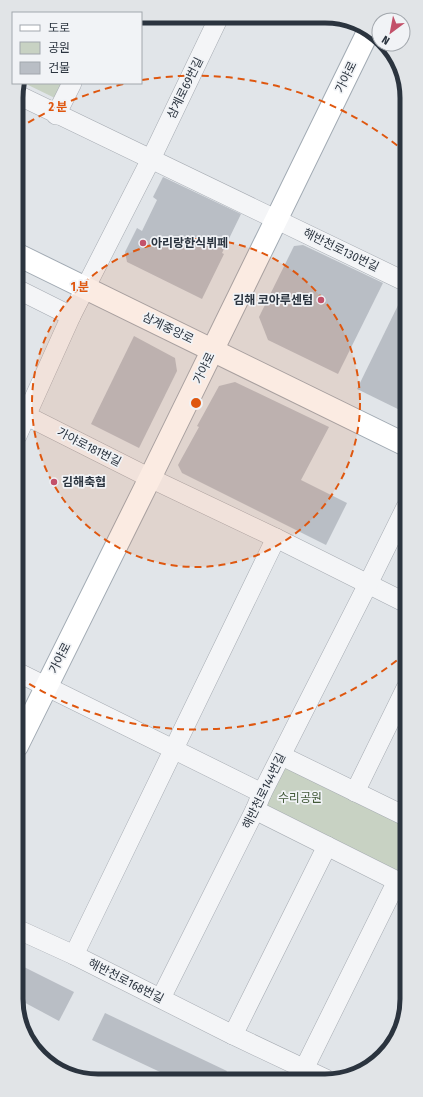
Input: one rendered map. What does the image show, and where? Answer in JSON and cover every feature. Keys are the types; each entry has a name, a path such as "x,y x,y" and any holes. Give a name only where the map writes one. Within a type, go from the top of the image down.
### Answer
{"main road":[{"name":"가야로","path":"23,734 366,36"},
{"name":"삼계중앙로","path":"23,257 400,442"}],"street":[{"name":"삼계로69번길","path":"23,411 151,159 216,23"},
{"path":"56,114 71,84"},
{"path":"23,98 151,159"},
{"name":"해반천로130번길","path":"151,159 400,278"},
{"path":"23,292 71,316"},
{"name":"가야로181번길","path":"23,414 150,478"},
{"path":"150,478 276,538 400,600"},
{"name":"해반천로144번길","path":"161,998 400,519"},
{"path":"74,955 276,538"},
{"path":"23,675 262,793"},
{"path":"355,792 400,700"},
{"path":"282,756 400,814"},
{"path":"255,810 400,882"},
{"path":"233,1035 327,846"},
{"path":"304,1068 400,887"},
{"name":"해반천로168번길","path":"23,931 74,955 233,1035 316,1074"}],"green space":[{"path":"26,84 67,84 59,100"},
{"name":"수리공원","path":"286,764 400,819 400,872 264,807"}],"building":[{"path":"163,177 241,214 222,253 224,254 202,299 127,262 125,252 137,228 142,231 157,200 153,197"},
{"name":"김해 코아루센텀","path":"303,245 383,283 338,374 268,340 259,317 294,246"},
{"path":"400,301 400,410 357,389"},
{"path":"134,336 175,358 177,371 139,448 91,424"},
{"path":"235,382 329,427 301,480 347,503 326,545 182,473 178,465 219,386"},
{"path":"23,966 74,992 59,1021 23,1002"},
{"path":"105,1013 227,1071 226,1074 164,1074 92,1040"}],"place":[{"name":"아리랑한식뷔페","path":"143,243"},
{"name":"김해 코아루센텀","path":"321,300"},
{"name":"김해축협","path":"54,482"}]}
